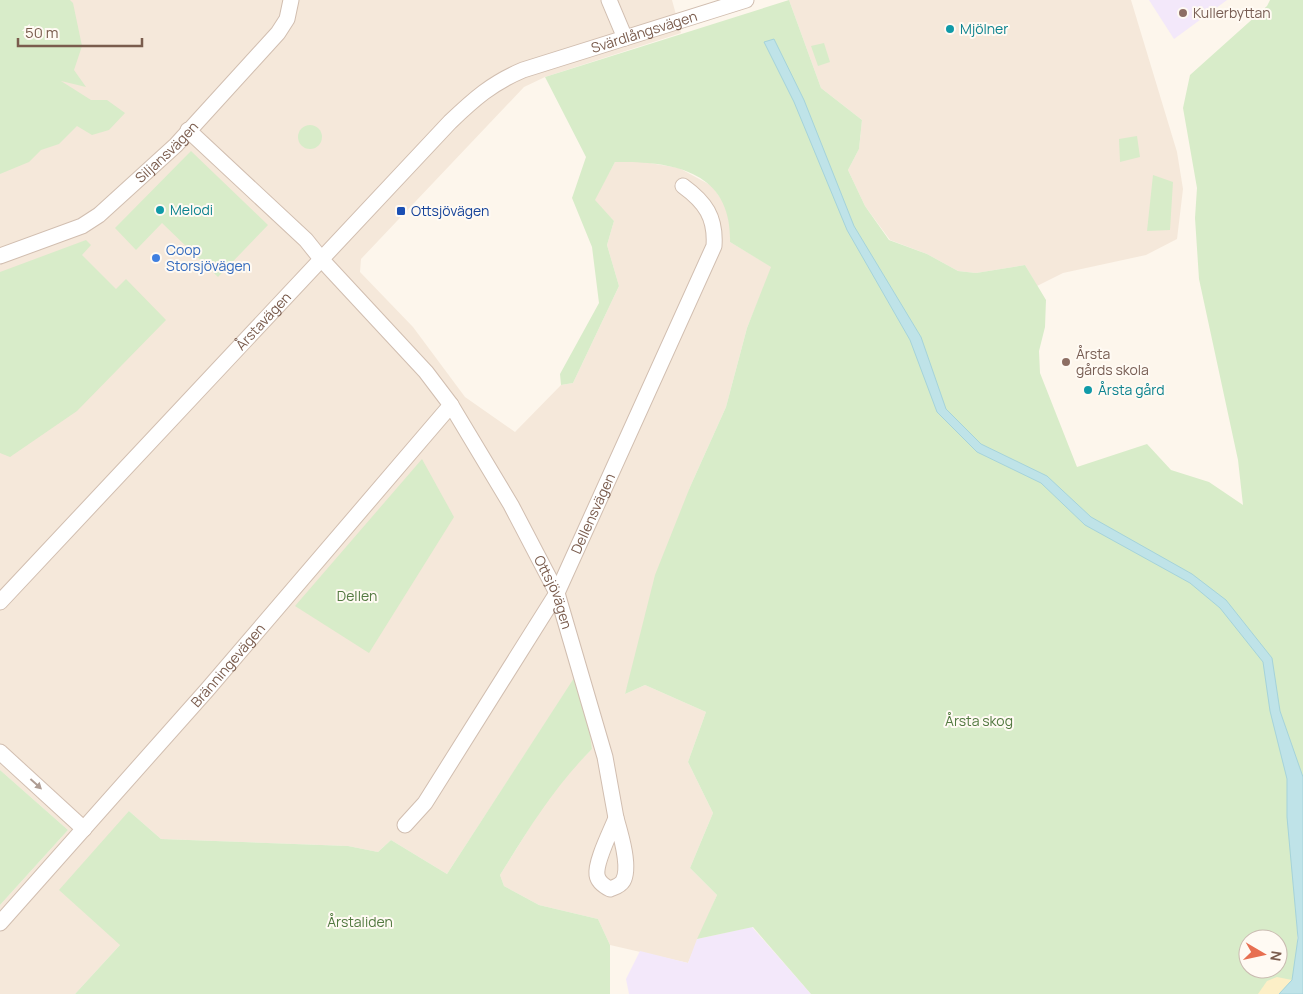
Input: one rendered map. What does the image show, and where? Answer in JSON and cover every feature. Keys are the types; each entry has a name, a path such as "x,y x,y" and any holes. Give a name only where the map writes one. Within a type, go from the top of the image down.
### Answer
{"street":[{"name":"Siljansvägen","path":"0,256 82,226 100,215 176,145 282,28 290,11 291,0"},
{"path":"609,0 625,38"},
{"name":"Svärdlångsvägen","path":"543,64 746,0"},
{"name":"Årstavägen","path":"0,602 450,122 482,92 502,79 543,64"},
{"name":"Ottsjövägen","path":"188,130 306,240 322,260 426,372 451,405 511,505 557,592 605,757 616,818"},
{"name":"Dellensvägen","path":"405,826 424,803 557,592 714,246 715,233 708,208 698,197 683,186"},
{"name":"Bränningevägen","path":"0,923 265,623 451,405"},
{"path":"0,752 84,829"}],"shaded area":[{"path":"0,0 672,0 681,33 545,77 524,87 361,259 360,272 413,327 465,397 515,432 561,385 573,383 619,286 607,245 614,221 594,200 615,162 644,162 679,168 712,186 725,205 730,223 730,242 772,267 747,328 726,407 690,487 625,694 645,685 706,712 688,762 713,813 690,868 717,895 688,963 610,945 598,919 539,905 504,886 500,875 540,811 566,775 592,749 574,679 447,874 391,840 378,852 348,846 161,839 129,811 120,945 75,994 0,994 0,905 68,830 0,770"},
{"path":"789,0 1131,0 1177,152 1183,189 1177,239 1146,255 1063,273 1037,286 1025,265 976,273 958,271 927,254 890,240 865,206 848,170 859,149 862,120 821,88"},
{"name":"Kullerbyttan","path":"1149,0 1227,0 1174,39"},
{"path":"752,927 811,994 629,994 626,979 640,951 688,963 697,939"}],"green space":[{"path":"0,0 70,0 73,3 82,46 74,70 86,87 61,81 91,100 107,100 125,113 109,130 92,135 77,126 59,144 41,150 29,162 0,174"},
{"name":"Årsta skog","path":"789,0 821,88 862,120 859,149 848,170 865,206 889,240 927,254 958,271 976,273 1025,265 1046,300 1045,327 1039,351 1040,373 1077,467 1147,444 1171,470 1209,482 1243,505 1238,460 1199,279 1195,218 1197,188 1183,108 1190,75 1267,6 1270,0 1303,0 1303,872 1293,873 1297,928 1295,968 1291,981 1279,994 811,994 753,927 697,939 717,895 690,868 713,813 688,762 706,712 645,685 625,694 655,575 690,487 726,407 747,328 771,267 730,242 728,218 721,199 710,185 695,175 677,168 658,164 615,162 595,200 614,221 607,245 619,286 573,383 561,385 560,374 599,303 592,247 572,198 586,157 545,77"},
{"path":"824,43 830,62 818,66 811,46"},
{"path":"310,125 315,126 321,132 321,142 315,148 310,149 305,148 299,142 298,137 299,132 305,126"},
{"path":"1137,136 1140,157 1120,162 1119,139"},
{"path":"191,151 268,225 218,277 162,223 136,250 115,228"},
{"path":"1153,175 1173,182 1170,230 1147,231"},
{"path":"86,240 91,245 82,255 116,289 126,279 166,320 77,411 10,457 0,453 0,272"},
{"name":"Dellen","path":"422,459 454,517 369,653 295,606"},
{"name":"Årstaliden","path":"574,678 588,720 592,749 578,763 531,825 500,875 504,886 539,905 598,919 610,945 610,994 75,994 120,945 59,890 129,811 161,839 348,846 378,852 391,840 447,874"},
{"path":"0,770 68,830 0,905"}],"sand":[{"path":"1272,979 1292,980 1279,994 1258,994 1267,981"}],"water":[{"path":"774,39 804,100 854,226 921,337 946,409 981,444 1047,476 1091,517 1192,574 1226,600 1272,658 1280,711 1303,777 1303,994 1279,994 1292,980 1298,938 1287,817 1287,779 1270,711 1263,662 1220,608 1190,583 1085,525 1041,483 977,452 937,412 910,340 847,230 794,102 764,42"}],"place":[{"name":"Kullerbyttan","path":"1183,13"},
{"name":"Mjölner","path":"950,29"},
{"name":"Melodi","path":"160,210"},
{"name":"Ottsjövägen","path":"401,211"},
{"name":"Coop Storsjövägen","path":"156,258"},
{"name":"Årsta gårds skola","path":"1066,362"},
{"name":"Årsta gård","path":"1088,390"}]}
